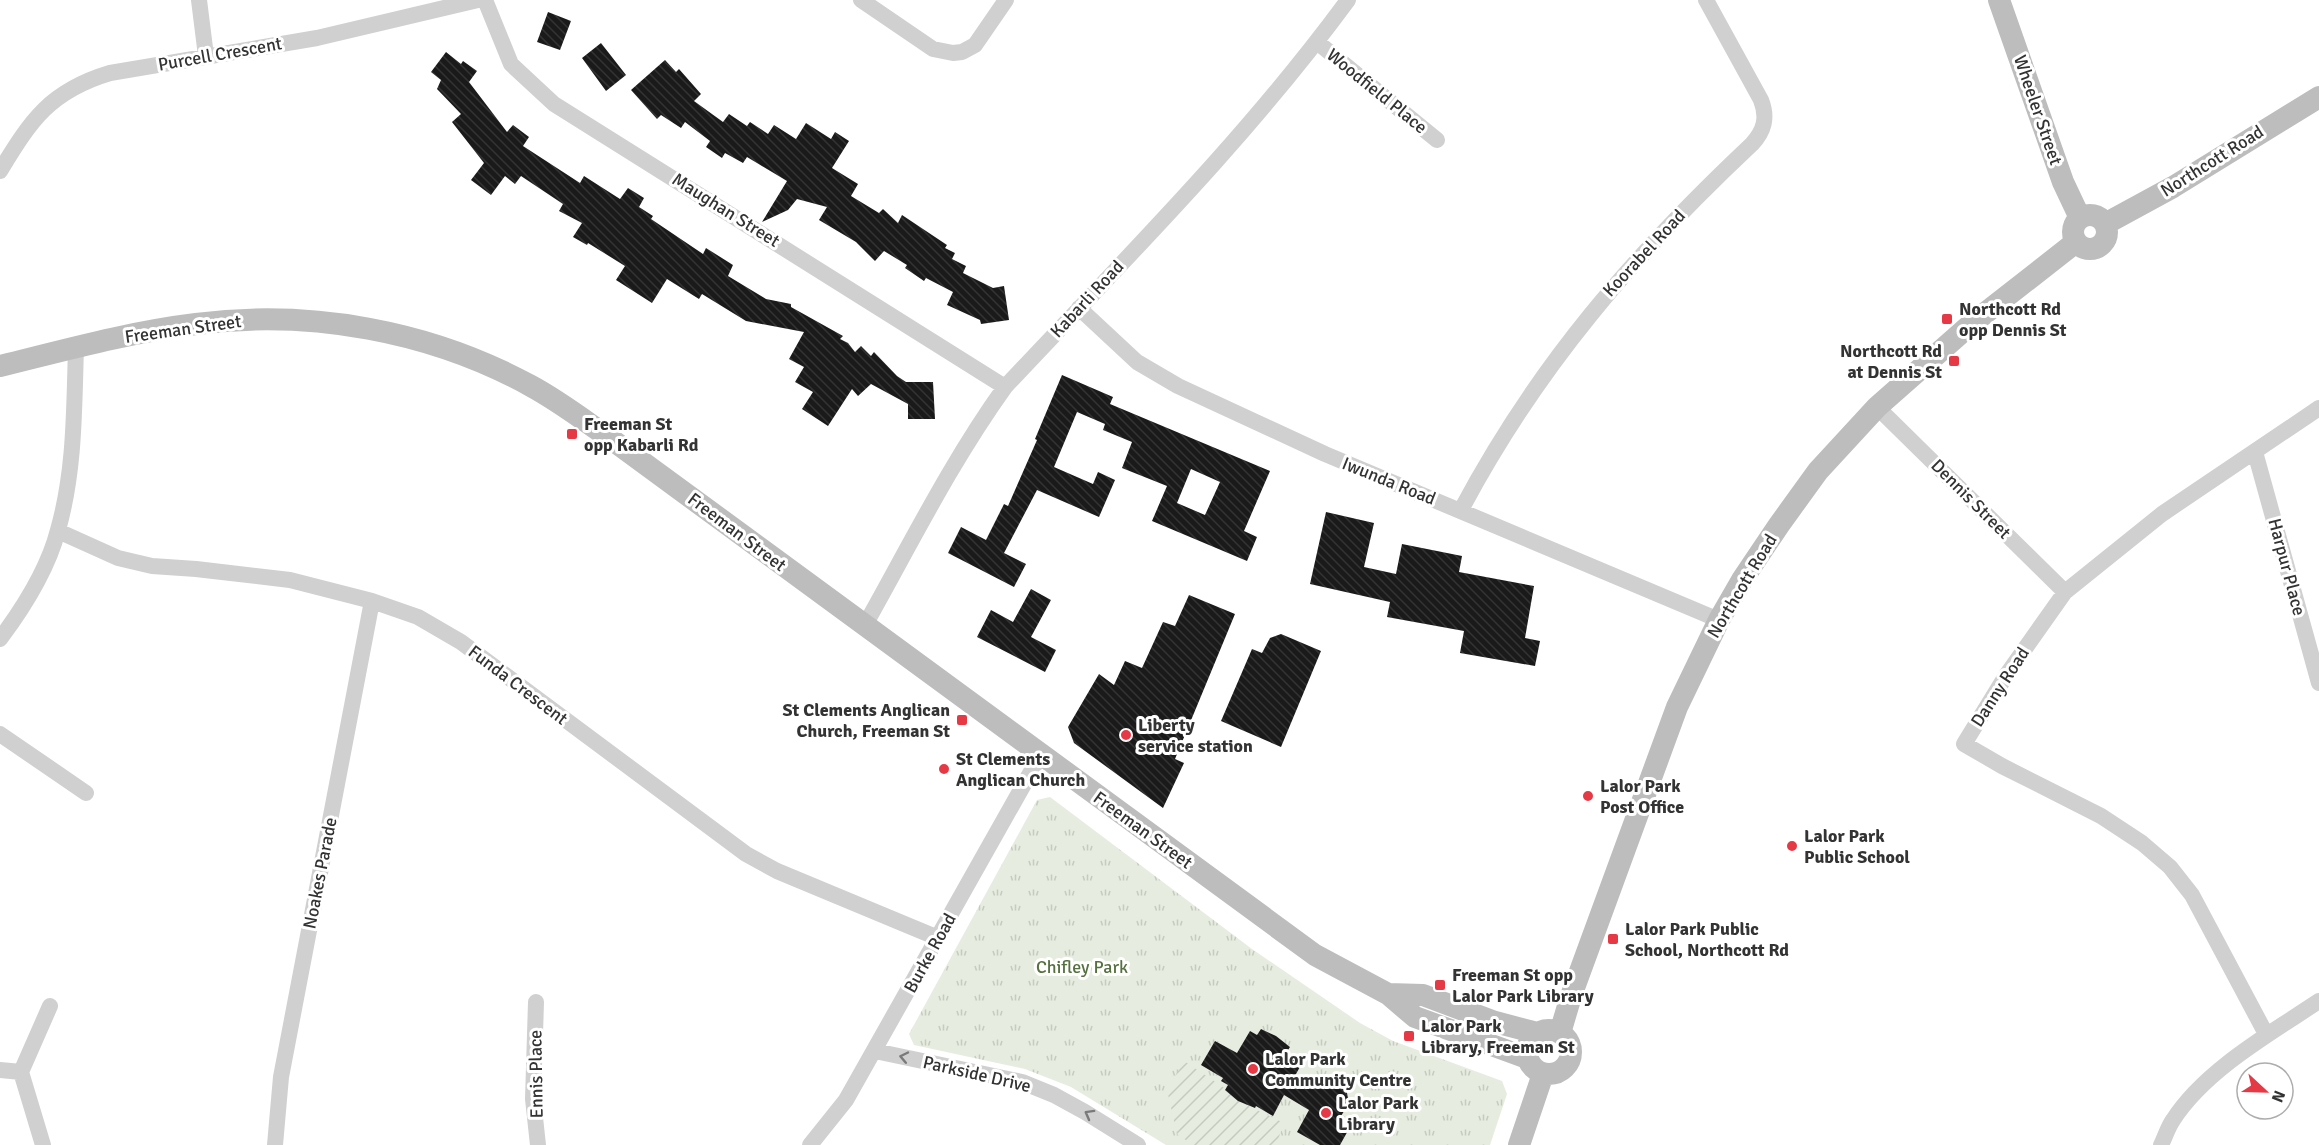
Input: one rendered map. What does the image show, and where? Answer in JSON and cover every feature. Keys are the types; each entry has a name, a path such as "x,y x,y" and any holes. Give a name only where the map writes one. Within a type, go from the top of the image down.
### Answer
{"street":[{"path":"199,0 206,56"},
{"name":"Purcell Crescent","path":"0,171 36,116 53,100 89,79 110,73 317,38 478,0"},
{"name":"Maughan Street","path":"485,0 511,64 554,104 1005,387"},
{"path":"861,0 933,49 953,53 962,52 975,45 1006,0"},
{"name":"Kabarli Road","path":"865,625 956,462 979,423 1005,387 1249,126 1348,0"},
{"name":"Koorabel Road","path":"1461,510 1510,426 1591,312 1651,243 1752,144 1762,131 1766,116 1761,100 1706,0"},
{"name":"Wheeler Street","path":"2000,0 2063,183 2080,218"},
{"name":"Woodfield Place","path":"1317,42 1437,140"},
{"name":"Northcott Road","path":"2105,224 2173,187 2319,97"},
{"path":"2092,215 2105,224 2105,239 2097,247 2087,249 2076,242 2073,229 2080,218 2092,215"},
{"name":"Northcott Road","path":"1560,1033 1571,996 1666,732 1702,652 1761,552 1818,471 1877,407 1956,336 2076,242"},
{"name":"Iwunda Road","path":"1079,308 1137,362 1178,386 1324,454 1719,620"},
{"name":"Freeman Street","path":"0,366 195,324 259,319 368,328 422,341 503,372 554,400 611,439 1314,955 1388,994 1415,1017 1527,1058"},
{"path":"0,639 24,604 42,571 58,531 73,443 76,348"},
{"name":"Dennis Street","path":"1877,407 2065,592"},
{"name":"Danny Road","path":"2266,1034 2192,895 2170,867 2142,843 2101,816 1964,744 2007,674 2065,592 2162,514 2319,408"},
{"name":"Harpur Place","path":"2255,452 2319,683"},
{"name":"Funda Crescent","path":"58,531 118,558 152,566 290,580 372,601 418,617 461,642 717,834 759,861 938,938"},
{"name":"Noakes Parade","path":"275,1145 281,1077 372,601"},
{"path":"0,734 86,794"},
{"name":"Burke Road","path":"810,1145 846,1100 1041,754"},
{"name":"Freeman Street","path":"1388,994 1423,996 1495,1022 1537,1033"},
{"path":"2161,1145 2172,1120 2200,1087 2266,1034 2319,1001"},
{"name":"Ennis Place","path":"536,1002 533,1099 538,1145"},
{"path":"43,1145 21,1072 50,1006"},
{"path":"1548,1029 1565,1036 1570,1048 1569,1060 1556,1073 1543,1074 1531,1066 1527,1058 1528,1044 1537,1033 1548,1029"},
{"name":"Parkside Drive","path":"874,1051 1022,1082 1054,1095 1138,1145"},
{"path":"0,1070 21,1072"},
{"path":"1519,1145 1543,1074"}],"green space":[{"name":"Chifley Park","path":"1050,797 1252,949 1360,1023 1393,1041 1502,1081 1507,1094 1490,1145 1166,1145 1071,1087 1025,1069 914,1045 909,1034 1037,800"},
{"path":"1184,1061 1223,1087 1238,1101 1284,1123 1276,1145 1193,1145 1177,1134 1167,1090"}],"building":[{"path":"548,12 571,21 560,50 537,42"},
{"path":"601,43 626,75 606,91 582,58"},
{"path":"446,52 461,64 463,61 477,71 469,82 507,132 513,125 529,137 523,146 580,183 584,176 620,199 628,188 644,198 639,207 653,216 651,219 703,254 706,248 733,265 728,276 766,299 791,304 791,307 843,336 840,339 848,343 855,352 861,346 871,356 874,352 906,382 933,382 935,419 908,419 908,404 871,384 858,396 852,389 828,426 802,409 813,392 795,382 804,367 789,359 804,332 746,321 702,294 699,299 667,279 652,303 616,280 625,266 588,243 587,245 573,237 582,223 559,211 563,204 521,176 515,184 505,176 491,195 471,180 484,163 452,122 461,114 437,89 441,80 431,72"},
{"path":"665,60 676,72 679,69 701,94 694,101 723,122 729,114 747,126 750,122 768,134 774,125 796,139 806,123 831,139 835,132 849,141 832,168 858,184 851,196 879,213 883,209 898,223 902,215 947,245 945,248 955,253 952,259 966,266 963,273 993,288 1004,286 1009,320 981,324 980,320 947,305 953,292 926,278 924,281 905,268 907,265 884,251 875,261 856,242 819,220 827,207 797,199 788,210 762,222 787,181 747,157 743,163 725,153 722,158 706,147 710,141 685,122 681,128 661,115 657,119 631,90"},
{"path":"1062,375 1113,397 1110,404 1270,471 1244,531 1257,537 1247,561 1152,521 1167,486 1122,468 1132,442 1103,430 1105,424 1077,412 1054,467 1093,484 1098,472 1115,480 1099,517 1037,490 1004,553 1026,564 1014,587 948,553 961,527 986,540 1004,504 1008,506 1037,440 1035,439","holes":["1191,469 1220,482 1205,515 1177,503"]},
{"path":"1326,512 1374,523 1364,567 1396,574 1402,544 1462,556 1459,572 1534,586 1525,638 1540,641 1535,666 1460,653 1464,631 1387,617 1390,602 1310,584"},
{"path":"1031,589 1051,600 1031,637 1056,650 1045,672 977,637 991,610 1013,622"},
{"path":"1189,595 1235,614 1175,759 1184,763 1163,808 1074,743 1068,727 1099,674 1114,685 1125,661 1142,668 1163,622 1175,626"},
{"path":"1281,634 1321,651 1281,747 1221,721 1252,649 1262,653 1270,638"},
{"name":"Lalor Park Community Centre","path":"1261,1029 1276,1036 1290,1047 1285,1055 1301,1065 1296,1074 1315,1085 1332,1080 1346,1088 1349,1103 1338,1121 1350,1127 1340,1145 1320,1145 1297,1132 1309,1110 1284,1095 1273,1116 1256,1106 1255,1108 1238,1101 1225,1090 1228,1085 1221,1081 1223,1078 1201,1065 1215,1041 1237,1053 1250,1031 1257,1035"}],"place":[{"name":"Northcott Rd opp Dennis St","path":"1947,319"},
{"name":"Northcott Rd at Dennis St","path":"1954,361"},
{"name":"Freeman St opp Kabarli Rd","path":"572,434"},
{"name":"St Clements Anglican Church, Freeman St","path":"962,720"},
{"name":"Liberty service station","path":"1126,735"},
{"name":"St Clements Anglican Church","path":"944,769"},
{"name":"Lalor Park Post Office","path":"1588,796"},
{"name":"Lalor Park Public School","path":"1792,846"},
{"name":"Lalor Park Public School, Northcott Rd","path":"1613,939"},
{"name":"Freeman St opp Lalor Park Library","path":"1440,985"},
{"name":"Lalor Park Library, Freeman St","path":"1409,1036"},
{"name":"Lalor Park Community Centre","path":"1253,1069"},
{"name":"Lalor Park Library","path":"1326,1113"}]}
